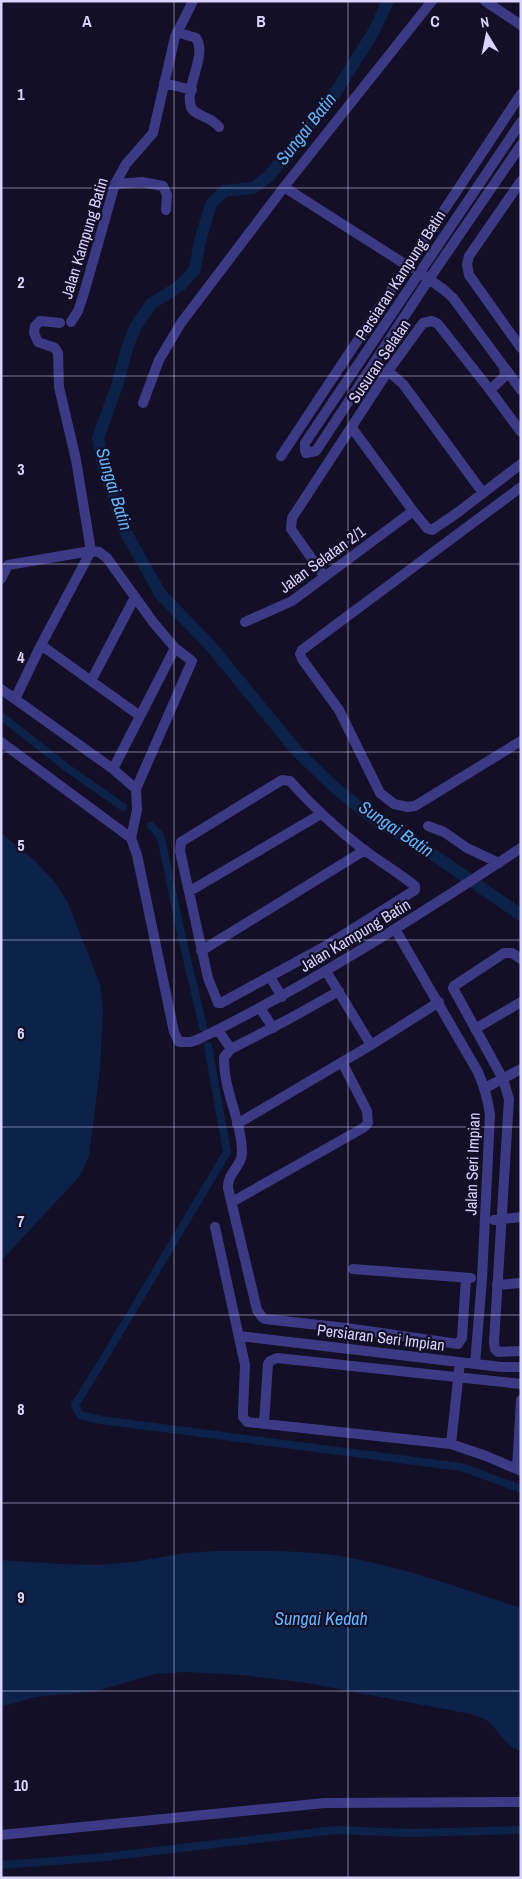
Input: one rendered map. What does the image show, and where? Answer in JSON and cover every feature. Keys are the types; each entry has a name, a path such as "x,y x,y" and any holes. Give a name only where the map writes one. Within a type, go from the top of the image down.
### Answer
{"street":[{"name":"Jalan Kampung Batin","path":"71,322 78,311 84,293 115,184 126,164 153,133 177,32 193,1"},
{"path":"143,403 159,360 181,323 284,187 432,1"},
{"path":"485,1 521,25"},
{"path":"177,32 196,38 200,46 190,104 194,112 212,119 219,127"},
{"path":"164,83 192,90"},
{"path":"281,456 521,94"},
{"name":"Persiaran Kampung Batin","path":"521,122 305,443 304,450 306,453 316,451 429,279 521,145"},
{"path":"521,181 469,256 466,264 469,276 521,348"},
{"path":"115,184 133,182 163,186 167,196 166,210"},
{"path":"284,187 444,288 521,390"},
{"path":"15,698 41,644 91,551 77,467 59,387 58,353 55,348 38,342 34,334 35,326 40,321 60,323"},
{"name":"Susuran Selatan","path":"324,576 291,529 292,518 388,371 423,323 432,321 438,324 521,432"},
{"path":"374,363 388,371 403,384 483,493"},
{"path":"490,390 505,376 504,367"},
{"path":"352,428 413,512 427,528 432,530 443,524 521,464"},
{"path":"521,487 302,650 300,654 339,710 380,793 394,804 408,807 415,806 521,741"},
{"name":"Jalan Selatan 2/1","path":"245,622 292,601 413,512"},
{"path":"1,742 132,838 137,810 136,789 192,661 175,648 153,622 107,558 99,552 91,551 5,565"},
{"path":"1,556 5,565 1,579"},
{"path":"91,681 135,597"},
{"path":"41,644 140,716"},
{"path":"113,769 175,648"},
{"path":"1,689 113,769 136,789"},
{"path":"282,780 290,781 320,814 365,850 415,886 415,890 324,947 218,1003 208,978 180,851 181,842 282,780"},
{"path":"190,891 320,814"},
{"path":"428,826 444,832 466,848 499,863"},
{"name":"Jalan Kampung Batin","path":"132,838 176,1038 179,1042 184,1043 199,1039 282,997 395,929 521,848"},
{"path":"202,950 365,850"},
{"name":"Jalan Seri Impian","path":"395,929 478,1072 485,1088 490,1115 482,1279 475,1364"},
{"path":"521,959 516,954 509,952 454,986 453,992 503,1079 507,1092 509,1105 500,1220 494,1342 495,1349 498,1352 521,1351"},
{"path":"326,971 371,1045"},
{"path":"270,977 282,997"},
{"path":"339,991 225,1054 224,1062 228,1089 237,1124 242,1156 229,1177 228,1183 257,1310 265,1319 458,1344 462,1338 466,1278"},
{"path":"237,1124 371,1045 439,1002"},
{"path":"475,1029 521,1002"},
{"path":"260,1008 273,1028"},
{"path":"218,1030 231,1049"},
{"path":"232,1202 363,1128 368,1122 367,1111 342,1062"},
{"path":"485,1088 521,1069"},
{"path":"484,1222 521,1217"},
{"path":"215,1227 246,1372 243,1416 247,1422 451,1444 519,1470 521,1400"},
{"path":"353,1269 482,1279"},
{"path":"497,1285 521,1283"},
{"name":"Persiaran Seri Impian","path":"239,1336 475,1364 521,1367"},
{"path":"264,1423 268,1364 277,1358 521,1384"},
{"path":"451,1444 460,1362"},
{"path":"1,1835 325,1803 521,1802"}],"water":[{"path":"1,833 34,860 54,881 68,903 100,984 103,1009 100,1070 89,1156 80,1176 1,1261"},
{"name":"Sungai Kedah","path":"216,1551 299,1552 351,1558 425,1576 521,1608 521,1751 508,1743 491,1724 482,1718 465,1713 307,1683 242,1675 186,1672 156,1674 96,1691 35,1697 1,1707 1,1560 98,1565 133,1562 186,1553"}],"waterway":[{"name":"Sungai Batin","path":"388,1 374,31 334,95 269,176 253,188 224,191 211,204 200,241 195,269 181,285 151,304 136,326 98,438 103,465 125,531 161,595 209,644 296,750 334,787 370,816 438,858 521,915"},
{"path":"1,716 66,767 123,807"},
{"path":"151,826 159,834 162,842 203,1027"},
{"path":"208,1046 227,1152 75,1405 80,1415 101,1420 461,1467 521,1489"},
{"path":"1,1865 96,1858 335,1830 410,1833 521,1830"}]}
